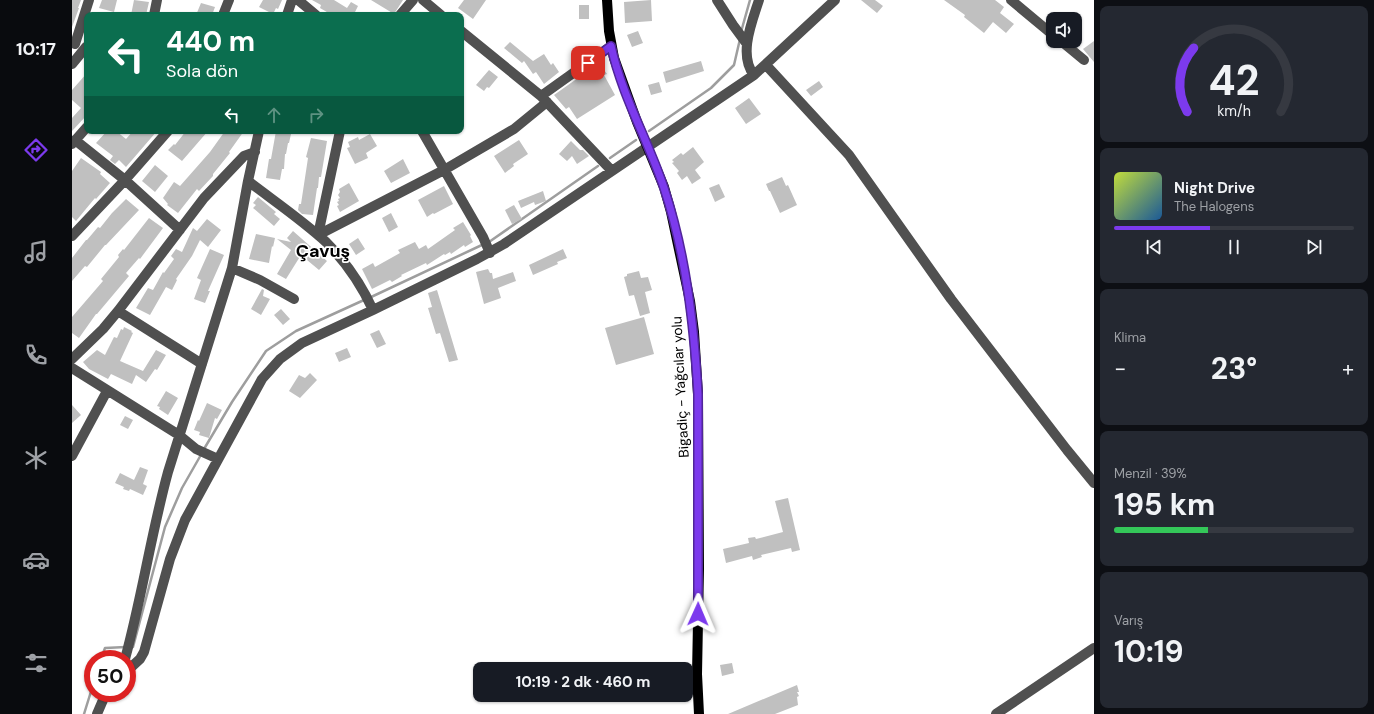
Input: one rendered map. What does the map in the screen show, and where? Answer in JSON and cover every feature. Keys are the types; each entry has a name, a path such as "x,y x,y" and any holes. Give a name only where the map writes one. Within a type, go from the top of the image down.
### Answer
{"main road":[{"name":"Bigadiç - Yağcılar yolu","path":"607,0 611,46 614,58 637,122 664,187 671,212 690,301 694,332 698,394 699,569 697,674 699,714"}],"street":[{"path":"85,12 89,0"},
{"path":"155,12 157,0"},
{"path":"224,12 229,0"},
{"path":"288,12 292,0"},
{"path":"298,0 312,12"},
{"path":"403,12 413,0"},
{"path":"423,0 438,12"},
{"path":"717,0 745,41"},
{"path":"754,75 748,63 745,41 759,0"},
{"path":"136,663 144,652 177,538 213,457 262,379 280,360 302,343 370,304 489,250 612,171 754,75 835,0"},
{"path":"1011,0 1046,28"},
{"path":"84,14 73,44 84,46"},
{"path":"464,33 544,99 612,171"},
{"path":"318,235 444,170 514,129 544,99 611,46"},
{"path":"1069,48 1084,60"},
{"path":"72,64 84,50"},
{"path":"766,65 849,155 951,299 1094,483"},
{"path":"84,130 74,142 125,180 180,230"},
{"path":"72,236 125,180 165,134"},
{"path":"128,650 133,633 159,505 179,435 232,268 258,134"},
{"path":"318,235 336,134"},
{"path":"424,134 489,250"},
{"path":"72,359 99,333 118,311 204,198 244,156 255,152"},
{"path":"248,182 318,235 344,263 370,304"},
{"path":"232,268 266,282 294,299"},
{"path":"118,311 202,364"},
{"path":"72,368 179,435 196,449 213,457"},
{"path":"72,456 107,390"},
{"path":"996,714 1094,648"},
{"path":"97,714 102,702"}],"building":[{"path":"72,0 81,0 72,27"},
{"path":"102,0 117,0 114,12 99,8"},
{"path":"134,0 149,2 147,12 132,12"},
{"path":"263,0 282,0 278,9 276,8 274,12 269,12 259,7"},
{"path":"312,0 334,0 347,8 351,2 358,6 355,12 327,12 320,8 321,5"},
{"path":"371,0 403,0 395,12 391,12"},
{"path":"464,0 486,0 473,19 458,8"},
{"path":"651,0 652,21 625,23 624,2"},
{"path":"861,0 875,0 883,6 877,13"},
{"path":"944,0 995,0 1004,7 1000,13 1014,24 1006,33 993,22 984,33 964,17 965,15"},
{"path":"201,3 215,7 213,12 197,12"},
{"path":"579,5 589,5 589,19 579,19"},
{"path":"638,31 643,43 632,47 627,35"},
{"path":"1094,41 1094,62 1083,49"},
{"path":"510,42 533,61 544,54 551,65 553,63 559,72 544,84 536,72 533,74 524,61 522,63 504,48"},
{"path":"701,61 704,71 666,83 663,72"},
{"path":"599,63 607,74 604,75 615,95 577,119 569,107 566,109 554,95"},
{"path":"489,70 498,77 489,88 487,87 484,91 476,85"},
{"path":"84,76 84,118 72,131 72,118 81,108 72,100 72,90"},
{"path":"819,81 823,87 811,96 806,90"},
{"path":"659,82 662,92 651,95 648,85"},
{"path":"749,98 761,114 746,124 735,108"},
{"path":"104,134 120,134 126,139 130,134 154,134 126,167 119,160 115,164 110,160 113,156 96,143"},
{"path":"184,134 205,134 182,161 168,150 174,144 175,145"},
{"path":"223,134 242,134 213,176 199,191 197,189 178,213 167,205 168,204 163,198 174,182 180,186 210,152"},
{"path":"275,134 291,134 285,154 284,169 282,169 280,180 266,178 269,159 271,159"},
{"path":"370,134 377,146 366,153 368,158 355,164 347,148 350,147 348,142 358,137 359,140"},
{"path":"311,138 327,141 313,215 302,214 298,210 299,204 301,204 308,158 306,157"},
{"path":"519,140 528,154 513,164 514,166 505,173 494,156"},
{"path":"571,141 589,156 577,164 572,156 567,161 559,154"},
{"path":"693,147 704,162 695,170 701,178 692,184 687,176 682,180 677,173 679,171 672,163 674,162 672,160 681,153 683,155"},
{"path":"81,158 101,172 100,174 110,183 76,221 72,217 72,171"},
{"path":"403,159 410,173 391,183 384,171"},
{"path":"155,165 168,176 155,192 142,181"},
{"path":"782,177 786,186 788,185 797,205 780,213 766,184"},
{"path":"349,183 359,201 340,212 337,206 339,205 337,202 339,201 338,199 340,198 338,195 340,192 339,189"},
{"path":"719,184 725,197 715,202 709,188"},
{"path":"444,186 453,204 427,217 418,200"},
{"path":"543,191 546,201 535,205 534,202 521,208 518,201"},
{"path":"258,197 276,212 274,214 280,219 274,226 253,208 256,205 253,203"},
{"path":"126,199 139,210 105,245 87,267 85,266 72,281 72,258 86,240 98,227 100,228"},
{"path":"514,205 522,219 512,224 505,210"},
{"path":"391,213 398,227 389,232 382,218"},
{"path":"149,218 163,228 140,259 139,258 126,273 129,276 96,314 79,338 72,333 72,317 103,281 101,279 119,257 118,255 123,249 124,250"},
{"path":"207,219 221,230 208,247 200,240 192,256 176,279 177,280 172,290 166,287 150,315 136,308 148,288 153,290 163,272 164,273 174,259 171,256 176,249 182,252 193,228 197,231"},
{"path":"463,222 471,235 470,236 473,242 465,247 464,245 451,254 450,252 445,255 444,254 427,265 426,263 401,275 402,276 392,282 390,280 372,289 362,269 373,263 375,267 400,253 398,250 415,242 419,249 426,245 428,249 455,230 453,228"},
{"path":"293,231 327,261 319,270 301,255 286,279 277,274 291,250 277,239 291,242 287,238"},
{"path":"256,234 275,238 269,263 249,259"},
{"path":"358,238 365,249 356,255 349,244"},
{"path":"210,249 224,255 208,291 210,291 205,303 194,299 201,280 197,278"},
{"path":"563,249 567,258 557,262 558,264 533,275 529,265"},
{"path":"488,269 490,273 492,273 493,279 513,272 516,281 498,288 501,298 484,304 476,272"},
{"path":"639,271 641,278 648,277 652,290 645,292 650,313 640,316 634,295 629,296 624,277 627,276 627,274"},
{"path":"262,289 264,290 263,296 270,299 261,315 251,309"},
{"path":"437,290 458,360 449,362 440,333 436,334 428,308 432,307 428,293"},
{"path":"281,309 290,319 283,325 274,315"},
{"path":"644,317 654,354 616,365 605,328"},
{"path":"124,327 133,333 120,361 143,371 156,350 166,355 157,370 155,369 146,382 136,375 132,384 111,374 108,379 89,369 83,362 97,350 105,355 114,337 117,338 121,329 123,330"},
{"path":"379,330 386,344 377,348 370,334"},
{"path":"347,348 351,357 339,362 335,353"},
{"path":"310,373 317,380 300,398 289,391 299,375 305,378"},
{"path":"166,391 178,398 168,415 157,406"},
{"path":"207,403 222,410 217,419 215,418 209,438 199,435 200,432 194,430"},
{"path":"72,405 81,415 72,423"},
{"path":"125,416 133,420 128,429 120,425"},
{"path":"140,467 148,470 143,484 147,486 143,495 130,489 129,491 123,489 124,487 115,483 120,473 134,480"},
{"path":"788,498 800,550 792,552 791,548 761,555 762,557 753,560 752,556 726,563 723,549 749,543 748,538 755,537 756,539 783,532 775,501"},
{"path":"732,663 734,673 722,676 720,665"},
{"path":"797,685 799,692 797,692 799,696 797,697 798,705 775,714 728,714"}],"waterway":[{"path":"741,32 750,0"},
{"path":"649,131 711,88 734,65 740,39"},
{"path":"610,158 636,140"},
{"path":"489,242 598,166"},
{"path":"369,298 484,244"},
{"path":"204,449 232,402 266,351 296,331 364,300"},
{"path":"133,647 165,527 182,488 202,453"},
{"path":"104,650 105,648 126,647"},
{"path":"84,714 88,702"}],"district":[{"name":"Çavuş","path":"323,251"}],"route":[{"path":"588,63 611,46 637,122 664,187 678,241 690,301 694,332 698,394 698,614"}]}
